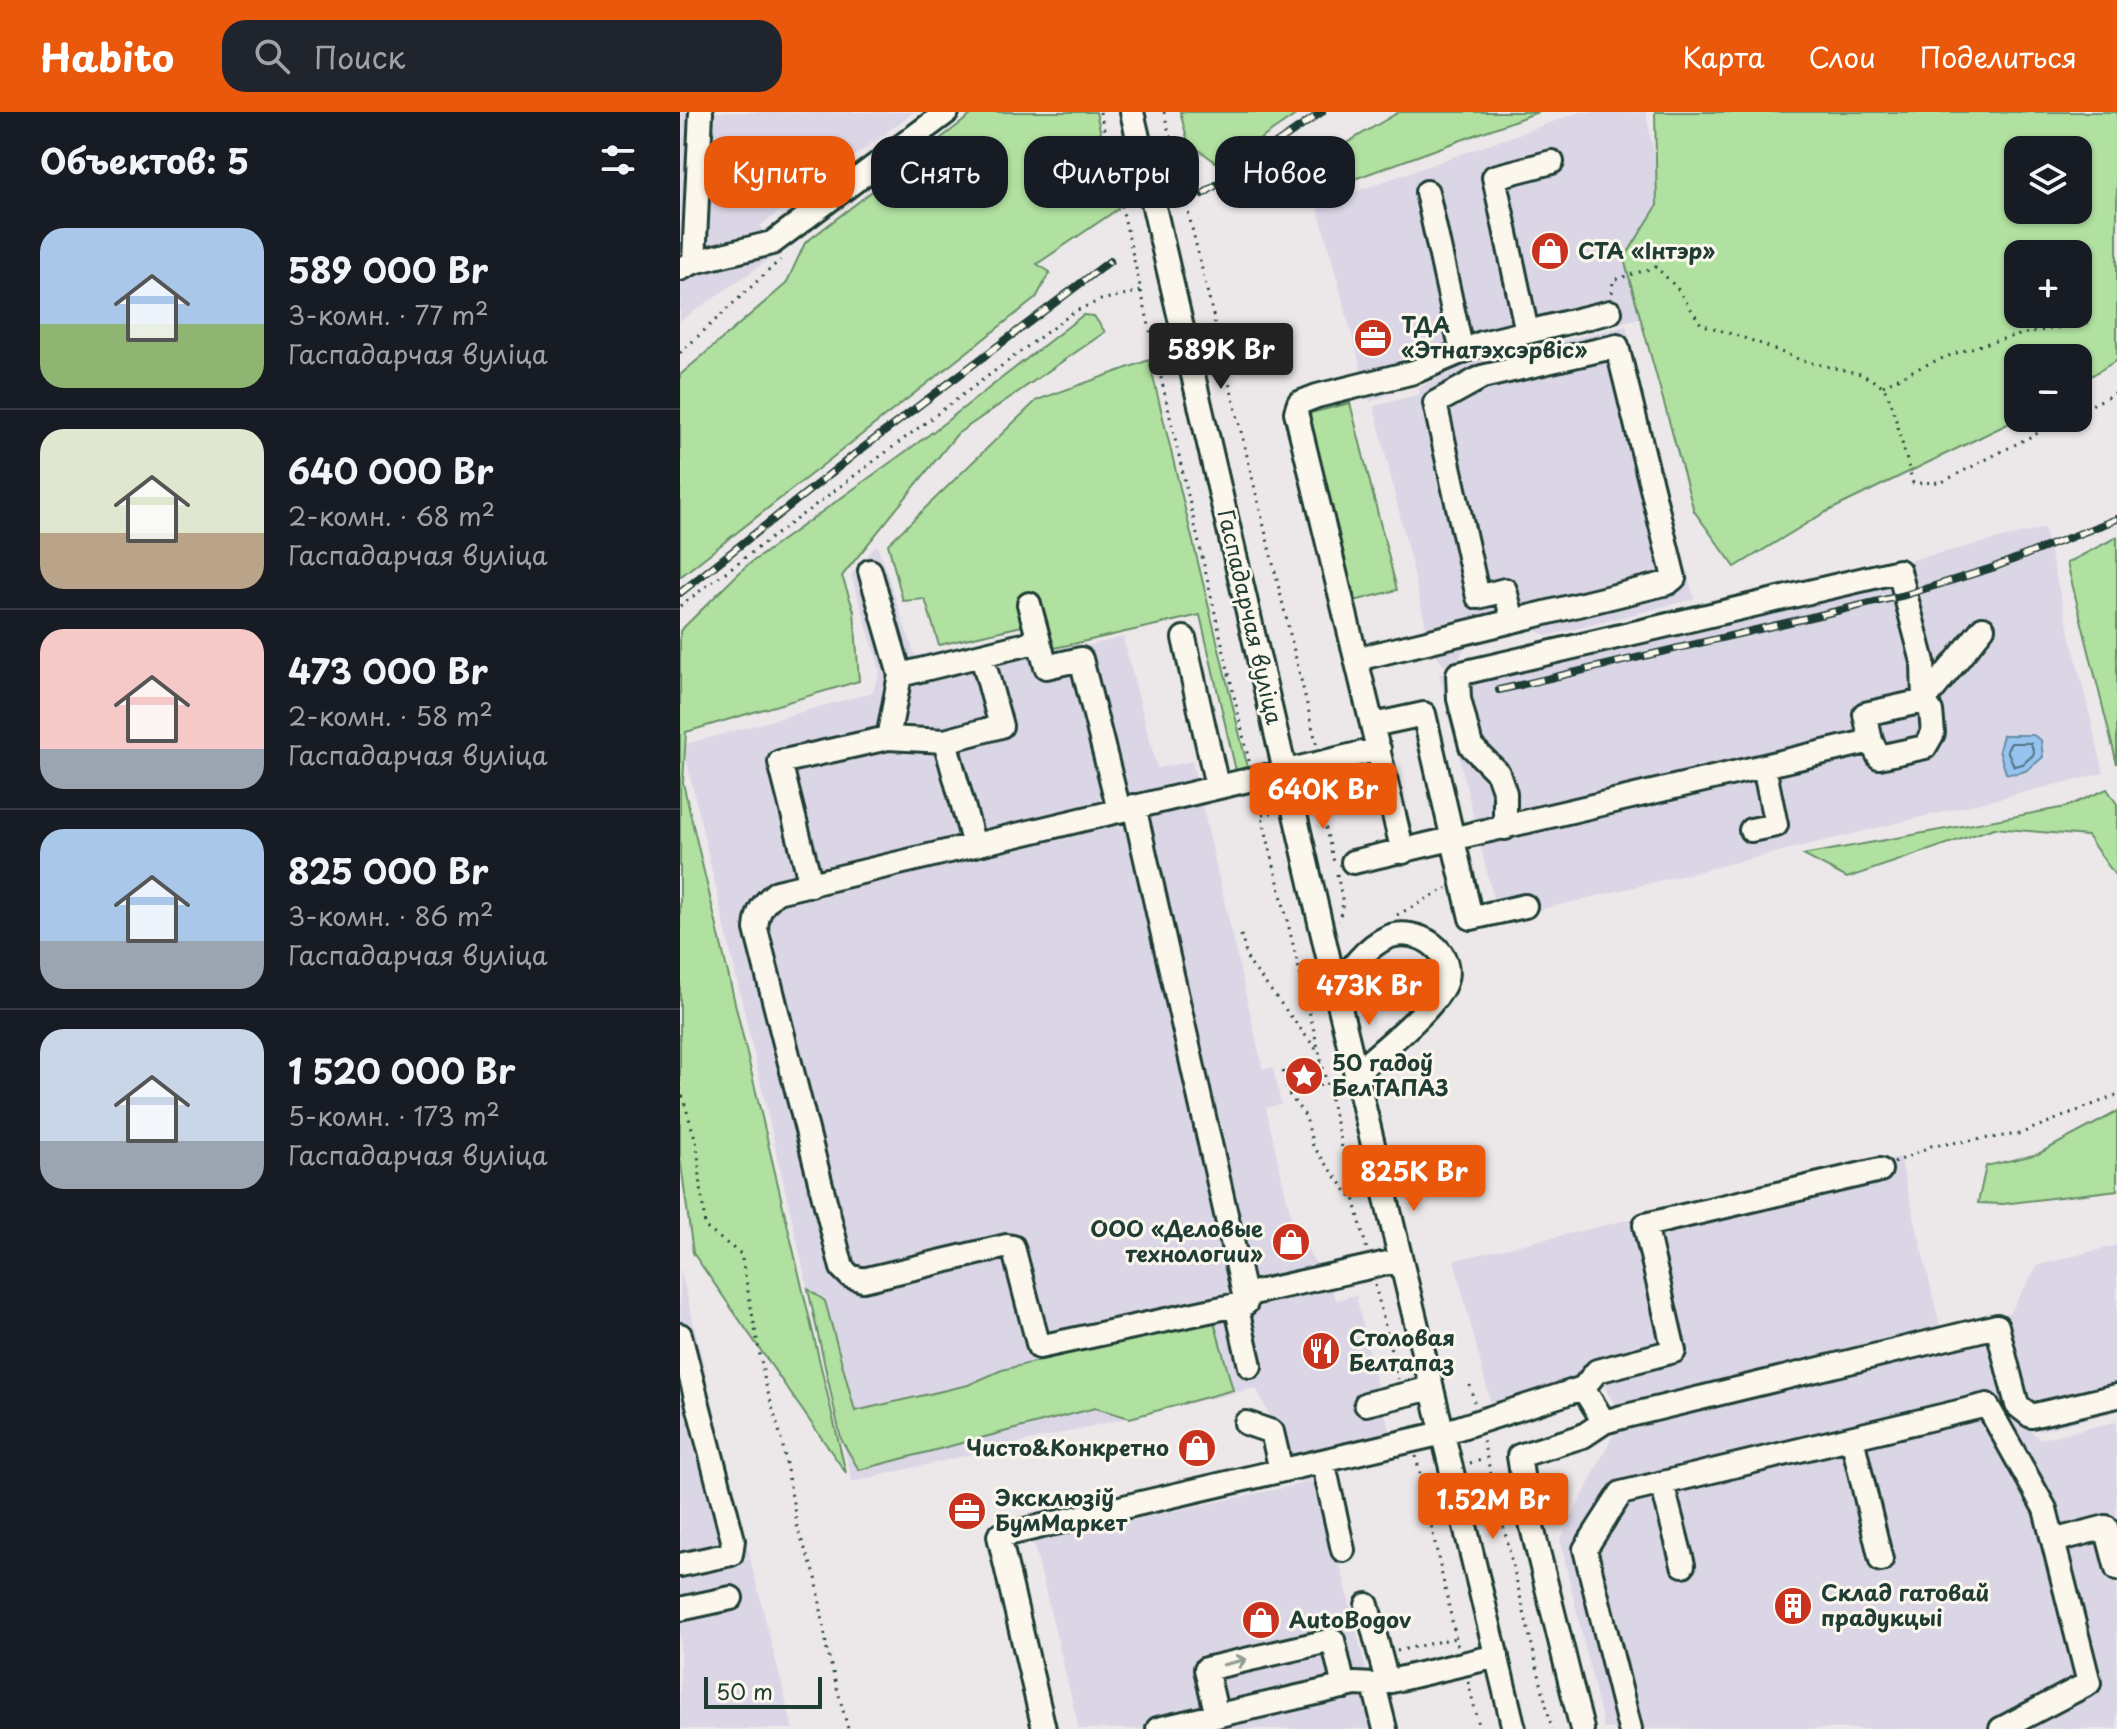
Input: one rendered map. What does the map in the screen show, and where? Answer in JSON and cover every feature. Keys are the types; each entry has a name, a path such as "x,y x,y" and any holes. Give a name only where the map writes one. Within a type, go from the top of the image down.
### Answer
{"street":[{"path":"701,112 687,265 772,243 947,112"},
{"name":"Гаспадарчая вуліца","path":"1132,112 1336,991 1514,1729"},
{"path":"1527,332 1494,177 1552,162"},
{"path":"1427,192 1462,352"},
{"path":"1403,852 1296,412 1299,403 1414,372 1482,343 1610,312"},
{"path":"1357,659 1513,621 1668,583 1674,578 1617,346 1482,377 1435,403 1478,597 1505,590 1513,621"},
{"path":"870,571 900,675 888,738"},
{"path":"1505,828 1505,793 1498,773 1471,746 1459,699 1458,674 1899,571 1923,662 1924,701 1931,711 1933,733 1925,747 1879,757 1871,741 1865,714 1924,701 1983,628"},
{"path":"1029,604 1046,667 1081,659 1127,808 1240,1300 1250,1366"},
{"path":"1184,638 1217,786"},
{"path":"900,675 1039,641"},
{"path":"811,885 780,762 888,738 945,741 1001,726 982,656"},
{"path":"1373,725 1424,714 1471,918 1525,906"},
{"path":"945,741 974,845"},
{"path":"1353,862 1871,741"},
{"path":"1379,749 777,892 757,913 756,929 842,1268 850,1276 863,1280 1013,1247 1039,1347 1401,1260"},
{"path":"1751,830 1776,825 1764,767"},
{"path":"1336,991 1368,950 1389,937 1411,935 1429,941 1442,952 1447,968 1444,985 1431,1002 1356,1073"},
{"path":"1044,1729 999,1536 1443,1433 1583,1388 1597,1371 1674,1351 1645,1225 1880,1170"},
{"path":"1582,1729 1527,1507 1519,1456 1583,1436 1604,1422 1997,1326 2017,1405 2031,1416 2117,1396"},
{"path":"680,1335 733,1540 731,1554 680,1565"},
{"path":"1366,1404 1432,1388"},
{"path":"1583,1388 1604,1422"},
{"path":"1630,1729 1585,1549 1621,1493 1987,1405 2045,1509 2089,1683 2001,1729"},
{"path":"1246,1423 1272,1432 1281,1470"},
{"path":"1852,1438 1881,1560"},
{"path":"1323,1461 1343,1550"},
{"path":"1662,1483 1683,1565"},
{"path":"2053,1541 2106,1527 2117,1569"},
{"path":"680,1609 731,1598"},
{"path":"1367,1605 1380,1655 1385,1729"},
{"path":"1217,1716 1206,1669 1234,1662 1333,1640 1344,1687"},
{"path":"1158,1729 1497,1656"}],"path":[{"path":"1100,112 1253,778 1401,1395"},
{"path":"1164,112 1321,762 1328,795 1318,797 1343,903 1339,924"},
{"path":"680,353 782,258 785,233"},
{"path":"1610,312 1613,280 1656,267 1677,288 1701,324 1803,361 1861,374 1883,386 1891,402 1913,483 1942,482 2040,432"},
{"path":"680,606 1075,311 1101,300 1141,291"},
{"path":"1883,386 1916,367 1984,345 2052,328"},
{"path":"2092,405 2117,392"},
{"path":"1396,915 1462,880"},
{"path":"1241,935 1248,961 1319,1052"},
{"path":"1295,954 1303,952"},
{"path":"1321,1062 1283,1070 1288,1093 1306,1117 1313,1146 1354,1201"},
{"path":"1288,1093 1326,1084"},
{"path":"680,1088 697,1145 705,1227 741,1254 765,1382 782,1441 798,1531 816,1577 827,1650 848,1729"},
{"path":"1880,1170 1931,1146 2019,1134 2117,1095"},
{"path":"1470,1385 1552,1729"},
{"path":"1412,1440 1461,1664 1480,1729"},
{"path":"1380,1655 1455,1638"}],"shaded area":[{"path":"680,112 914,112 882,136 871,136 871,144 855,156 855,136 704,136 704,208 784,208 760,226 779,253 680,321"},
{"path":"1580,112 1646,112 1664,207 1648,316 1475,357 1370,402 1318,208 1355,208 1355,192"},
{"path":"1626,326 1694,599 1548,636 1526,627 1466,646 1456,664 1444,666 1434,652 1427,631 1374,406 1420,394 1418,389 1433,380 1477,360"},
{"path":"2044,528 2104,773 1531,912 1495,906 1439,674"},
{"path":"877,544 915,656 1044,627 1049,649 1057,653 1123,637 1157,768 1192,761 1263,1069 1273,1067 1281,1104 1266,1108 1293,1225 1336,1300 1356,1295 1379,1394 1398,1455 1303,1483 1256,1388 852,1482 683,745 873,692 880,670 851,575"},
{"path":"1900,1157 1940,1326 1617,1409 1601,1381 1492,1408 1454,1260"},
{"path":"2117,1245 2117,1411 2039,1431 2011,1403 1987,1319 2010,1312 2038,1265"},
{"path":"680,1267 750,1557 680,1572"},
{"path":"1985,1337 2007,1402 2039,1439 2116,1422 2117,1729 1604,1729 1560,1540 1617,1427"},
{"path":"1320,1480 1380,1729 1079,1729 1033,1541"},
{"path":"750,1558 793,1729 680,1729 680,1574"}],"green space":[{"path":"975,112 1096,112 1101,136 1024,136 1024,208 1118,209 1037,264 1050,272 1036,298 680,577 680,375 786,284 805,243 850,208 855,208 855,204 871,192 871,208 1008,208 1008,136 944,136"},
{"path":"1180,112 1300,112 1265,136 1215,136 1215,162 1199,150 1199,136 1186,136"},
{"path":"1399,112 1538,112 1355,179 1355,138"},
{"path":"1655,112 2117,112 2117,360 2092,375 2092,344 2004,344 2004,426 1824,513 1735,567 1694,511 1624,259 1657,206"},
{"path":"1083,315 1094,316 1105,332 957,434 842,576 854,611 859,681 686,732 683,783 846,1473 693,1253 680,1157 680,631 745,567 930,434"},
{"path":"1149,360 1248,769 1236,771 1200,615 1055,648 1044,621 939,645 925,599 903,601 888,544 1037,400"},
{"path":"1350,403 1397,590 1354,601 1307,414"},
{"path":"2117,537 2117,764 2067,563"},
{"path":"2107,789 2117,804 2117,878 2087,836 1994,828 1847,878 1803,855 2066,807"},
{"path":"2117,1112 2117,1190 2003,1204 1978,1203 1986,1166 2038,1154"},
{"path":"808,1289 825,1301 855,1411 968,1385 1002,1370 1213,1318 1233,1390 1130,1418 1095,1408 859,1470 841,1439"}],"water":[{"path":"2003,735 2033,735 2041,740 2043,757 2022,772 2006,773 1999,750"}],"railway":[{"path":"1203,194 1322,112"},
{"path":"680,593 855,454 1110,261"},
{"path":"1499,690 1905,595 1992,568 2117,519"}],"place":[{"name":"СТА «Інтэр»","path":"1550,251"},
{"name":"ТДА «Этнатэхсэрвіс»","path":"1373,338"},
{"name":"50 гадоў БелТАПАЗ","path":"1304,1076"},
{"name":"ООО «Деловые технологии»","path":"1291,1242"},
{"name":"Столовая Белтапаз","path":"1321,1351"},
{"name":"Чисто&Конкретно","path":"1197,1448"},
{"name":"Эксклюзіў БумМаркет","path":"967,1511"},
{"name":"Склад гатовай прадукцыі","path":"1793,1606"},
{"name":"AutoBogov","path":"1261,1620"}]}
